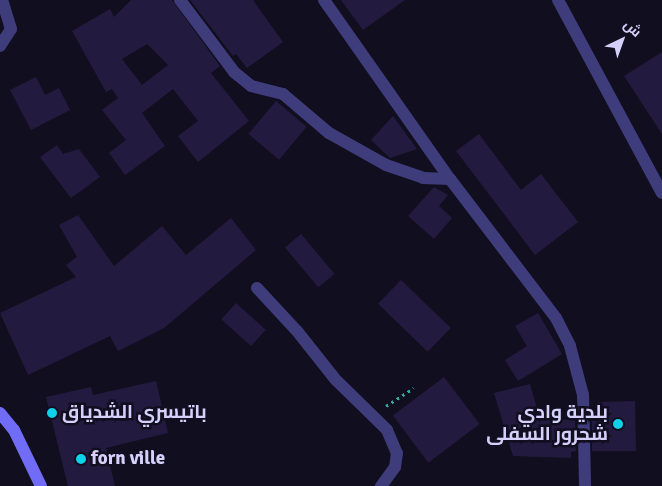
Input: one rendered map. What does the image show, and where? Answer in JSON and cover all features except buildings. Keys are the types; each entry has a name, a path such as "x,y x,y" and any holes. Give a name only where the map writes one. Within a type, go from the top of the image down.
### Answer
{"main road":[{"path":"0,412 14,430 41,486"}],"street":[{"path":"0,46 11,29 2,0"},
{"path":"180,0 234,72 252,86 282,94 328,133 386,165 423,178 450,180"},
{"path":"324,0 450,180 556,318 570,346 583,395 585,486"},
{"path":"558,0 662,193"},
{"path":"257,288 297,331 335,379 387,430 397,453 395,467 381,486"}],"path":[{"path":"371,416 414,388"}],"place":[{"name":"باتيسري الشدياق","path":"52,413"},
{"name":"بلدية وادي شحرور السفلى","path":"618,424"},
{"name":"forn ville","path":"81,459"}]}
